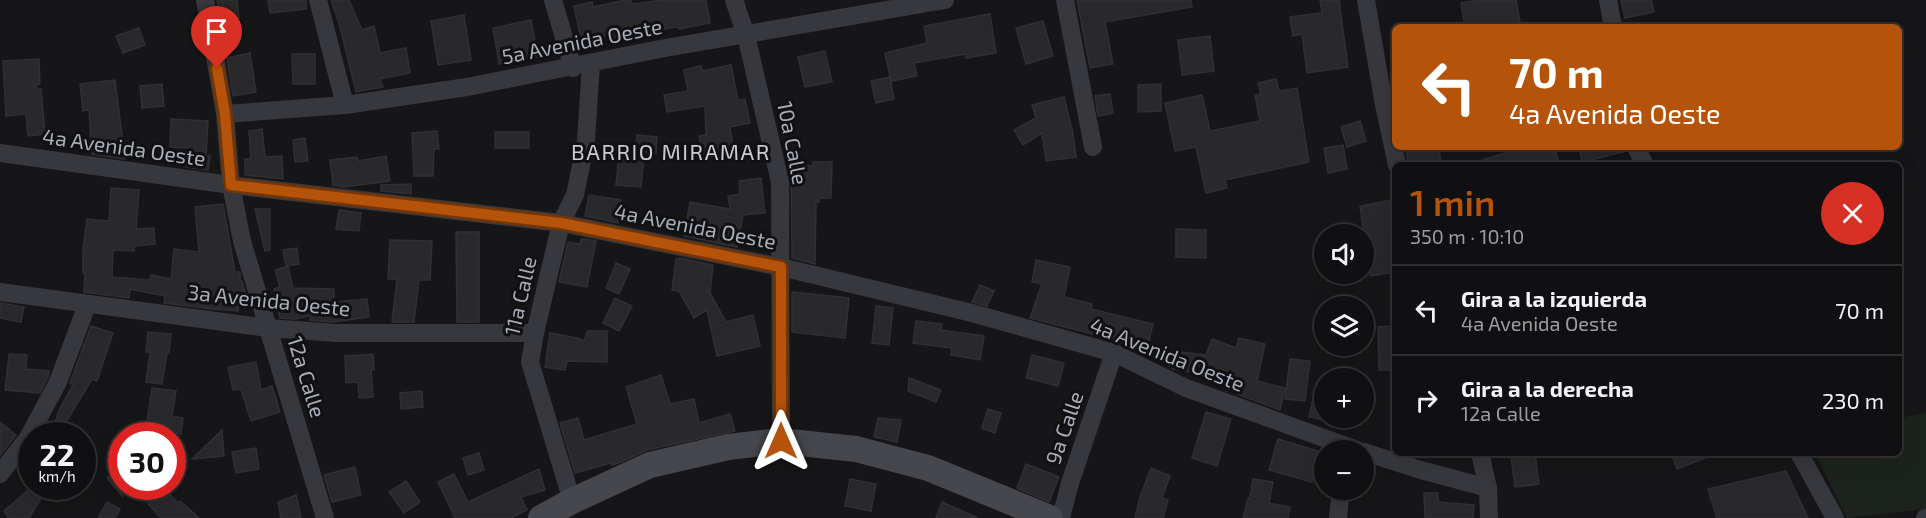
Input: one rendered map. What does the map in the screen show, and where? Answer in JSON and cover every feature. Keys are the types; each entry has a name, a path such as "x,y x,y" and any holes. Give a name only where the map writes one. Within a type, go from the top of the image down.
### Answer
{"street":[{"name":"12a Calle","path":"205,0 225,114 231,185 242,241 325,518"},
{"path":"318,0 345,105"},
{"path":"553,0 573,68"},
{"name":"10a Calle","path":"734,0 746,35 780,182 781,441"},
{"name":"5a Avenida Oeste","path":"225,114 345,105 467,87 573,68 665,48 876,10 945,0"},
{"path":"1065,0 1094,147"},
{"path":"1366,0 1392,142"},
{"path":"1608,0 1612,24"},
{"name":"11a Calle","path":"572,501 530,362 561,223 575,195 586,141 591,64"},
{"name":"4a Avenida Oeste","path":"0,153 231,185 561,223 781,267 972,313 1114,353 1186,388 1324,440"},
{"name":"3a Avenida Oeste","path":"0,292 268,328 336,333 535,333"},
{"path":"0,474 28,438 58,382 87,304"},
{"name":"9a Calle","path":"1061,518 1070,483 1114,353"},
{"path":"541,518 650,465 728,447 781,441 856,449 928,468 1050,518"},
{"path":"1374,455 1488,488"},
{"path":"1481,456 1488,488 1489,518"},
{"path":"1801,456 1836,518"},
{"path":"1338,518 1340,500"}],"shaded area":[{"path":"1926,413 1926,509 1847,518 1816,456 1902,456 1902,417"}],"building":[{"path":"217,0 237,0 239,18 220,20"},
{"path":"268,0 306,0 306,9 270,13"},
{"path":"331,0 349,0 362,30 374,26 380,53 406,48 410,73 380,79 383,87 356,92"},
{"path":"631,0 632,4 664,0 706,0 710,23 679,29 679,27 637,32 638,37 610,43 608,35 581,40 574,6 592,2 593,7"},
{"path":"1077,0 1191,0 1192,7 1105,22 1113,64 1090,68"},
{"path":"1320,0 1339,0 1348,67 1307,73 1302,34 1293,36 1290,17 1322,13"},
{"path":"1481,0 1516,0 1520,24 1464,24 1461,3"},
{"path":"1621,0 1651,0 1654,12 1625,18"},
{"path":"990,14 996,53 966,58 966,54 914,63 917,76 891,81 885,53 927,43 924,26"},
{"path":"464,15 471,60 438,65 431,21"},
{"path":"531,20 538,57 499,64 493,28"},
{"path":"1043,21 1053,56 1026,64 1016,28"},
{"path":"139,28 145,45 123,53 116,36"},
{"path":"1210,36 1214,71 1182,75 1178,40"},
{"path":"825,51 832,82 805,87 798,57"},
{"path":"250,53 256,92 233,96 227,58"},
{"path":"292,54 315,54 315,84 293,84"},
{"path":"39,59 40,84 36,85 37,89 41,89 45,134 28,136 26,114 6,116 3,61"},
{"path":"731,65 738,100 745,99 750,123 730,127 734,152 702,156 699,136 706,135 705,106 667,112 664,95 688,91 684,70 701,66 703,71"},
{"path":"890,77 894,99 876,103 871,81"},
{"path":"1276,79 1279,91 1297,88 1309,162 1225,180 1227,188 1206,193 1196,147 1175,151 1165,103 1202,95 1210,131 1260,121 1255,95 1261,94 1258,83"},
{"path":"115,80 125,159 92,154 89,110 83,111 80,84"},
{"path":"162,84 164,106 142,108 140,86"},
{"path":"1161,84 1161,111 1138,112 1138,85"},
{"path":"1110,94 1113,113 1098,116 1095,96"},
{"path":"1064,97 1076,157 1046,161 1042,133 1023,145 1014,130 1036,118 1032,105"},
{"path":"171,119 208,121 206,156 210,156 208,170 186,167 189,148 170,147"},
{"path":"1360,121 1366,141 1347,147 1341,127"},
{"path":"262,129 265,157 282,156 283,179 245,175 245,159 251,159 249,131"},
{"path":"437,131 439,149 434,149 433,176 414,176 412,133"},
{"path":"495,132 529,132 529,148 495,148"},
{"path":"637,135 657,137 656,153 635,151"},
{"path":"305,138 308,161 295,162 293,140"},
{"path":"1343,145 1347,169 1328,173 1324,148"},
{"path":"1406,150 1439,150 1441,162 1408,162"},
{"path":"1504,150 1555,150 1559,162 1476,162 1505,153"},
{"path":"1580,150 1623,150 1623,152 1582,162"},
{"path":"619,154 644,157 641,187 616,185"},
{"path":"386,156 390,181 343,187 333,185 330,160 357,157 358,161"},
{"path":"813,162 832,162 831,198 819,198 819,202 816,202 815,264 792,258 791,165 813,166"},
{"path":"761,178 765,213 743,215 737,247 684,236 690,202 730,209 728,196 740,194 739,181"},
{"path":"411,184 411,194 381,191 381,185"},
{"path":"111,188 139,190 136,229 154,228 155,244 134,246 134,251 113,250 112,277 150,280 151,275 171,279 174,249 199,252 195,207 223,204 235,272 240,272 240,281 242,281 248,301 239,300 238,311 164,303 165,296 130,289 129,298 84,292 83,249 87,219 109,221"},
{"path":"589,195 621,200 618,223 585,216"},
{"path":"1392,200 1392,272 1374,275 1374,224 1363,224 1360,206"},
{"path":"255,209 270,209 270,250 265,251"},
{"path":"339,210 361,213 359,231 336,229"},
{"path":"1176,229 1206,230 1206,258 1176,257"},
{"path":"456,232 479,232 479,322 457,322"},
{"path":"581,239 596,241 587,287 559,282 568,242 580,244"},
{"path":"390,240 432,241 430,280 419,280 414,322 392,322 397,279 388,279"},
{"path":"297,248 299,264 286,266 283,250"},
{"path":"676,259 713,265 710,293 726,322 753,315 760,346 717,356 707,310 694,318 679,291 672,290"},
{"path":"1036,260 1070,267 1064,297 1092,304 1091,309 1153,324 1147,348 1030,318 1042,284 1032,282"},
{"path":"616,263 630,269 619,294 606,288"},
{"path":"288,266 293,288 334,289 334,302 367,299 369,317 333,322 310,320 311,315 296,319 280,318 274,289 280,287 275,270"},
{"path":"980,285 994,291 987,306 972,302"},
{"path":"792,292 849,298 845,338 792,332"},
{"path":"615,298 632,306 619,331 603,323"},
{"path":"1,303 24,307 21,322 0,318"},
{"path":"876,306 893,308 889,345 872,343"},
{"path":"916,321 942,324 941,330 984,336 980,360 951,355 952,348 913,343"},
{"path":"91,326 113,333 97,381 92,379 66,422 55,422 73,385 70,383"},
{"path":"1392,326 1392,370 1379,370 1378,327"},
{"path":"588,331 607,331 607,362 567,361 565,370 545,367 550,333 584,341"},
{"path":"148,332 171,334 162,384 146,382 150,352 146,352"},
{"path":"1239,338 1265,344 1257,381 1285,388 1280,410 1237,394 1240,381 1191,363 1190,372 1172,369 1174,351 1206,355 1212,339 1236,348"},
{"path":"9,354 27,355 26,369 49,371 40,393 5,390"},
{"path":"373,354 374,370 371,370 373,397 359,398 358,382 346,383 345,356"},
{"path":"1032,355 1064,363 1058,386 1026,378"},
{"path":"1290,359 1310,361 1305,401 1285,399"},
{"path":"256,362 261,390 272,386 280,412 251,421 241,389 233,390 228,367"},
{"path":"661,375 670,404 694,399 699,423 730,414 735,431 647,450 619,463 575,473 560,423 578,418 584,440 637,424 626,387"},
{"path":"909,378 941,390 936,402 908,391"},
{"path":"152,388 176,391 172,416 183,418 182,422 147,422"},
{"path":"422,391 423,407 401,409 400,393"},
{"path":"1313,398 1314,398 1314,418 1309,417"},
{"path":"988,409 1001,413 995,433 982,428"},
{"path":"1206,412 1231,419 1217,466 1192,458"},
{"path":"878,418 901,420 897,442 874,437"},
{"path":"0,422 16,435 0,456"},
{"path":"222,430 224,456 192,459"},
{"path":"1278,439 1314,450 1312,482 1269,470"},
{"path":"256,448 259,469 236,473 232,452"},
{"path":"479,453 484,470 468,475 463,458"},
{"path":"1535,456 1539,484 1515,487 1511,457"},
{"path":"1672,456 1710,456 1677,469"},
{"path":"1026,464 1059,477 1049,502 1017,488"},
{"path":"355,467 361,495 332,502 324,475"},
{"path":"1151,468 1170,476 1162,498 1168,500 1163,518 1135,518 1140,497"},
{"path":"539,469 545,490 521,497 527,510 511,518 455,518 438,482 454,474 468,502"},
{"path":"1786,471 1808,518 1717,518 1708,489"},
{"path":"850,479 876,484 871,511 845,506"},
{"path":"1253,479 1273,482 1269,503 1290,507 1288,518 1243,518 1248,498 1250,498"},
{"path":"406,481 420,502 404,513 389,492"},
{"path":"1424,493 1438,493 1438,502 1474,505 1473,518 1425,518"},
{"path":"296,495 301,518 281,518 278,502"},
{"path":"18,499 40,500 29,518 9,518 4,511"},
{"path":"152,500 175,500 178,503 180,501 199,518 161,518 148,504"},
{"path":"107,502 120,509 115,518 98,518"},
{"path":"942,502 978,518 936,518"}],"district":[{"name":"BARRIO MIRAMAR","path":"671,152"}],"route":[{"path":"217,68 225,114 231,185 561,223 781,267 781,441"}]}
